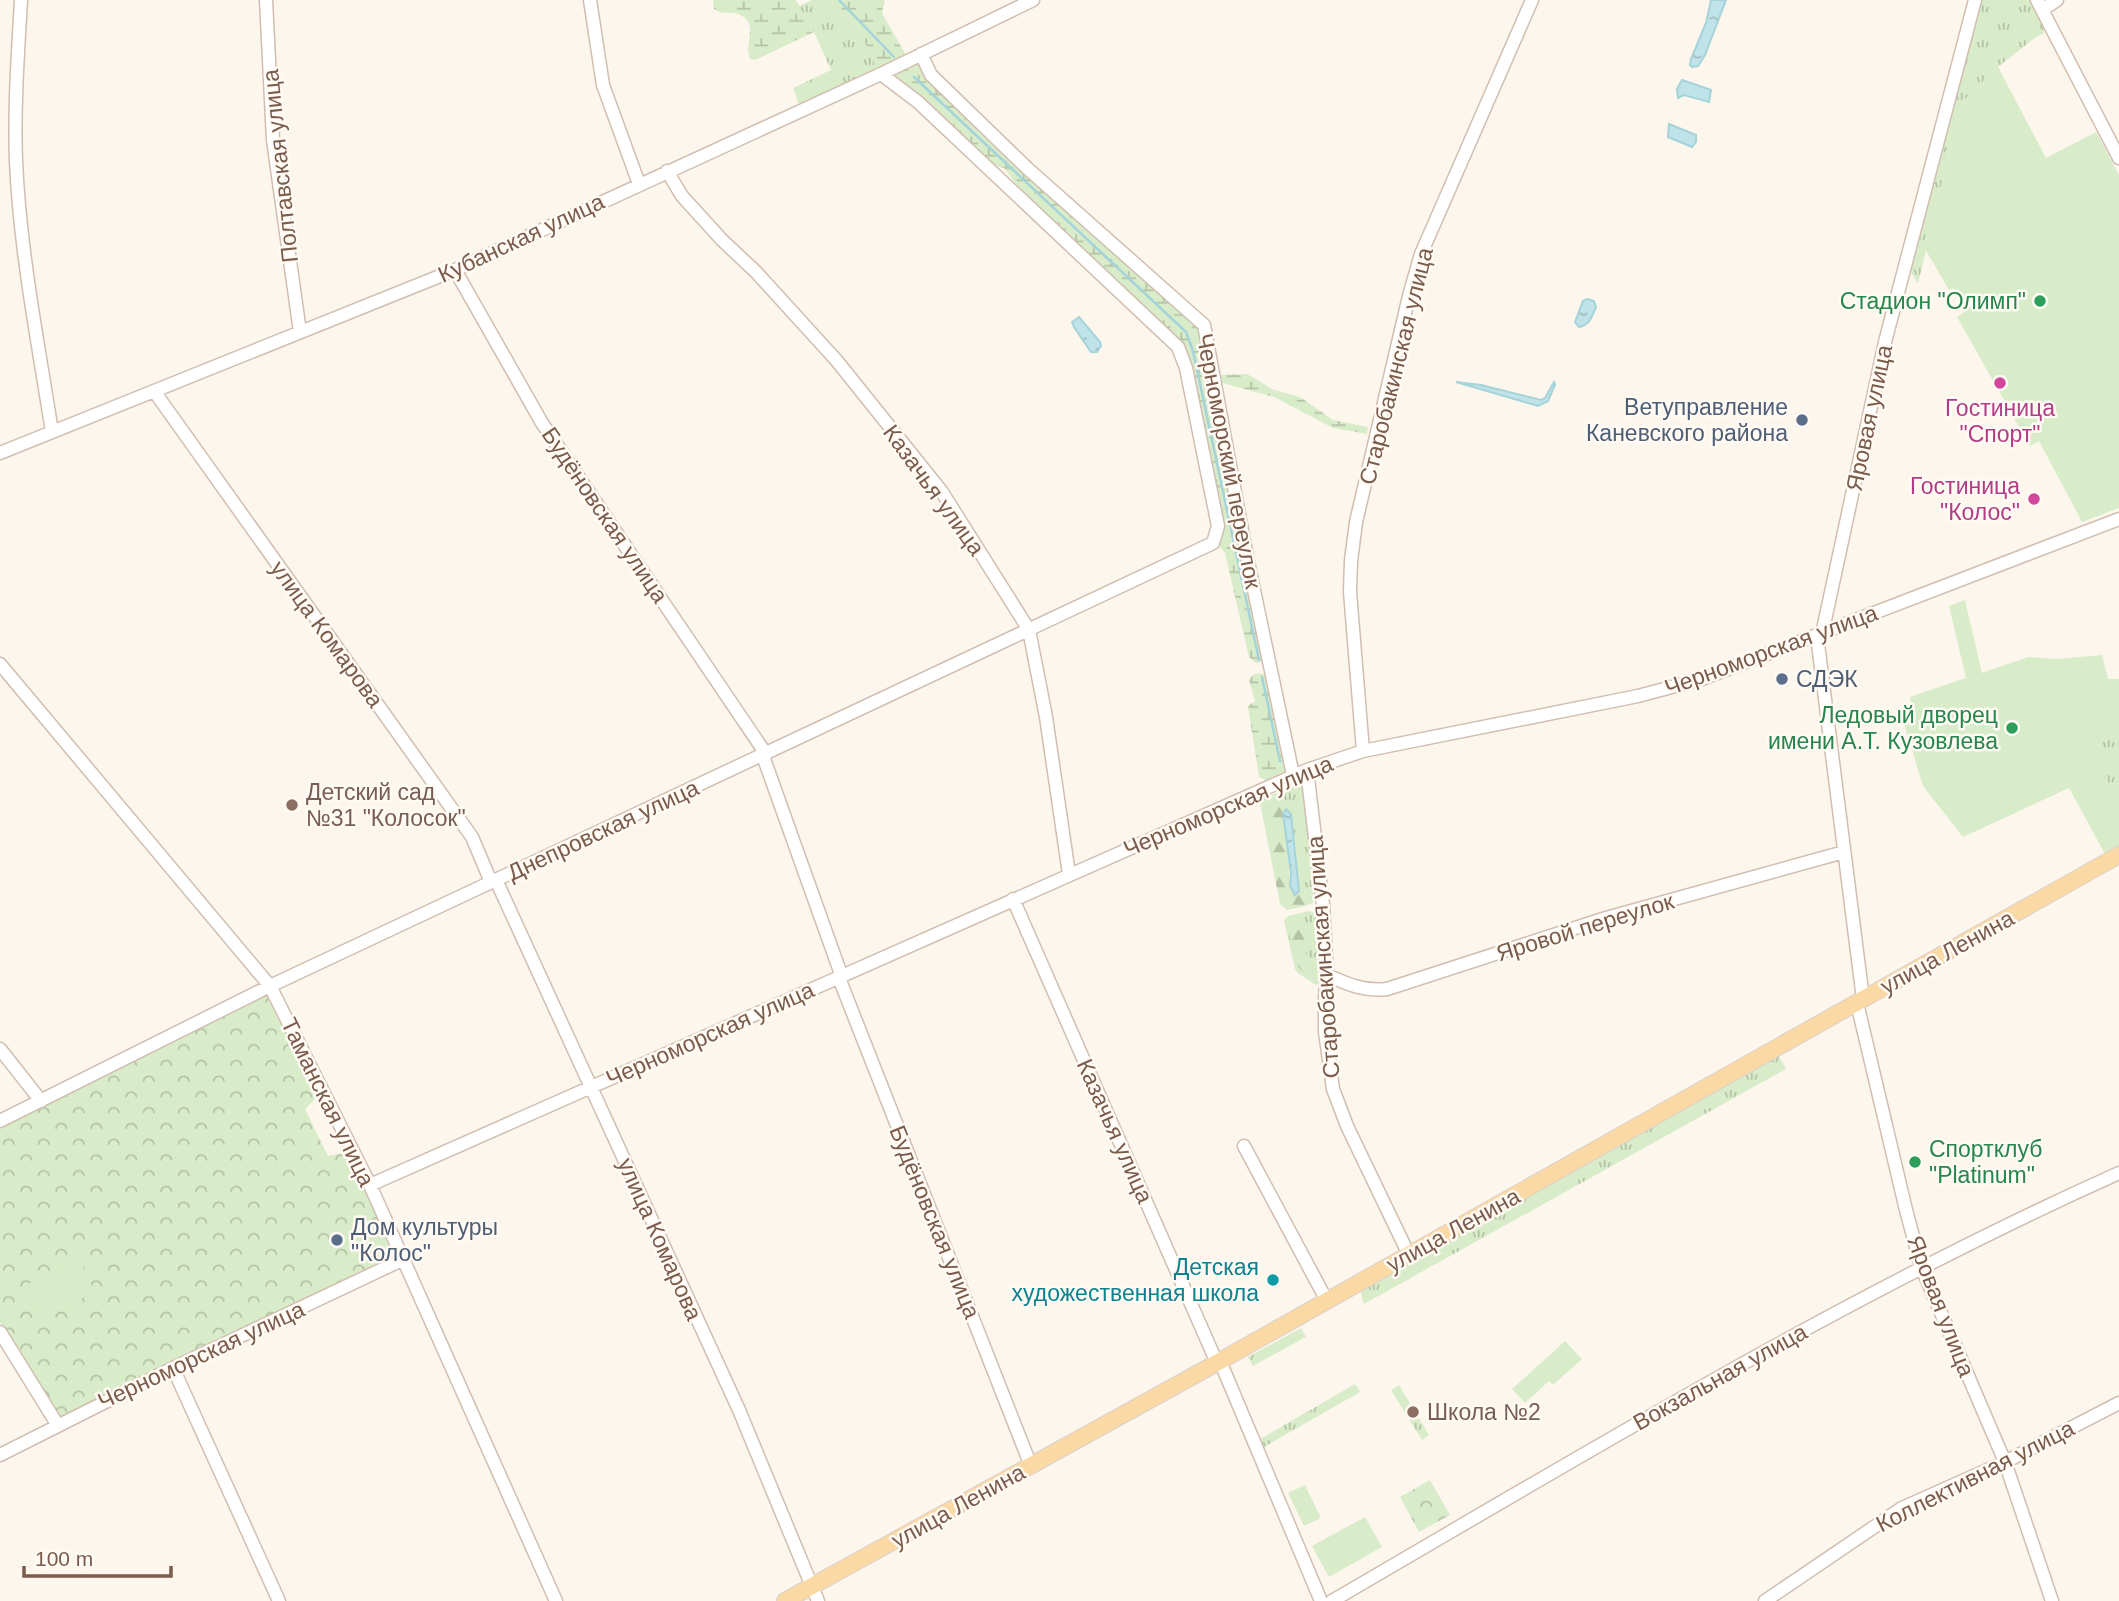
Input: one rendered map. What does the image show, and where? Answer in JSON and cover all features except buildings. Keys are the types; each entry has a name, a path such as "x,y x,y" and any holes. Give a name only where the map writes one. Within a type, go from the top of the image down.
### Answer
{"main road":[{"name":"улица Ленина","path":"785,1601 814,1594 1031,1466 2119,855"}],"street":[{"path":"21,0 16,162 30,295 52,432"},
{"name":"Полтавская улица","path":"266,0 273,140 300,332"},
{"path":"590,0 603,85 639,184"},
{"name":"Кубанская улица","path":"0,453 455,270 881,74 1033,0"},
{"name":"Старобакинская улица","path":"1363,751 1350,592 1356,522 1409,296 1422,254 1532,0"},
{"name":"Яровая улица","path":"1975,0 1885,342 1819,635 1860,1001 1906,1210 1922,1266 2006,1462 2052,1601"},
{"path":"2057,0 2039,5 2119,158"},
{"name":"Черноморский переулок","path":"921,54 932,75 1027,168 1204,325 1247,557 1293,775"},
{"name":"Днепровская улица","path":"0,1121 270,986 1210,546 1215,541 1218,526 1178,346 918,102 881,74"},
{"name":"Казачья улица","path":"667,172 682,196 837,361 942,492 1029,630 1046,717 1069,874"},
{"name":"Будёновская улица","path":"455,270 548,433 765,755 840,977 1031,1466"},
{"name":"улица Комарова","path":"153,391 472,837 592,1086 646,1212 739,1410 814,1594"},
{"name":"Черноморская улица","path":"370,1185 1293,775 1363,751 1652,692 1724,671 2119,519"},
{"name":"Таманская улица","path":"0,664 270,986 370,1185 556,1601"},
{"name":"Старобакинская улица","path":"1307,770 1323,905 1327,975 1325,1032 1330,1074 1337,1104 1409,1255"},
{"name":"Яровой переулок","path":"1327,975 1354,987 1377,991 1387,989 1606,918 1844,852"},
{"name":"Казачья улица","path":"1013,899 1321,1601"},
{"path":"0,1049 41,1101"},
{"path":"1244,1146 1327,1301"},
{"name":"Вокзальная улица","path":"1332,1601 1716,1378 1922,1266 2119,1173"},
{"name":"Черноморская улица","path":"0,1455 57,1424 404,1259"},
{"path":"0,1332 57,1424"},
{"path":"173,1368 279,1601"},
{"name":"Коллективная улица","path":"1765,1601 1902,1508 2006,1462 2119,1403"}],"green space":[{"path":"713,0 796,0 814,32 755,60 751,59 747,20 739,14 717,11 714,9"},
{"path":"812,0 825,0 870,49 877,71 800,107 793,88 831,70 799,6"},
{"path":"825,0 884,0 882,13 907,57 877,71 870,49"},
{"path":"1979,0 2030,0 2044,33 1998,67 1965,99 1924,247 1926,250 1918,284 1909,269"},
{"path":"919,61 1200,329 1263,661 1256,663 1249,657 1225,553 1217,544 1184,352 1026,198 1004,168 987,163 891,75"},
{"name":"Стадион \"Олимп\"","path":"1998,67 2046,158 2096,132 2119,175 2119,508 2082,522 2039,441 2030,446 1957,317 1966,311 1953,288 1949,290 1924,247 1965,99"},
{"path":"1247,374 1274,390 1300,397 1333,420 1368,427 1367,434 1333,428 1274,397 1219,382 1218,375"},
{"name":"Ледовый дворец имени А.Т. Кузовлева","path":"1965,600 1982,673 2028,657 2058,659 2102,655 2108,679 2119,679 2119,732 2089,750 2119,805 2119,846 2105,854 2069,788 1963,837 1923,786 1904,724 1902,708 1911,707 1910,697 1966,678 1949,606"},
{"path":"1259,673 1266,675 1288,771 1266,780 1259,777 1248,706 1255,701 1249,680"},
{"path":"2119,732 2119,805 2089,750"},
{"path":"1297,785 1304,788 1317,901 1305,906 1306,891 1298,886 1292,822 1283,800 1276,793"},
{"path":"1276,793 1285,800 1288,810 1286,809 1290,886 1298,895 1298,886 1303,887 1308,897 1305,906 1287,910 1280,904 1260,803 1262,799"},
{"path":"1308,911 1318,913 1322,980 1316,985 1295,969 1284,920 1288,916"},
{"path":"1294,917 1305,923 1305,949 1319,973 1315,978 1302,971 1294,957 1287,924 1290,918"},
{"path":"265,992 317,1097 305,1109 328,1156 347,1152 396,1256 59,1418 0,1322 0,1125"},
{"path":"1779,1056 1786,1069 1364,1304 1360,1290"},
{"path":"79,1259 95,1292 42,1318 26,1285"},
{"path":"1301,1328 1306,1337 1253,1366 1248,1357"},
{"path":"1565,1341 1582,1359 1553,1385 1549,1381 1525,1403 1512,1389"},
{"path":"1355,1384 1360,1392 1264,1447 1260,1439"},
{"path":"1399,1385 1429,1435 1422,1440 1391,1390"},
{"path":"1430,1480 1450,1515 1419,1532 1400,1497"},
{"path":"1305,1485 1321,1518 1304,1526 1288,1493"},
{"path":"1365,1517 1382,1547 1329,1577 1312,1546"}],"water":[{"path":"1711,0 1726,0 1705,55 1698,66 1692,67 1691,59 1706,23"},
{"path":"1682,80 1711,90 1709,102 1684,95 1678,98 1677,89"},
{"path":"1669,124 1696,135 1696,142 1692,147 1668,137"},
{"path":"1583,301 1594,301 1596,307 1588,322 1579,327 1575,322"},
{"path":"1079,317 1100,342 1101,346 1097,352 1091,352 1074,327 1072,322"},
{"path":"1456,382 1481,385 1541,400 1554,382 1555,385 1548,401 1538,406"},
{"path":"1286,809 1291,814 1299,891 1295,895 1290,886 1291,873 1283,814"}],"waterway":[{"path":"839,0 894,57"},
{"path":"914,77 1186,332 1193,351 1259,660"},
{"path":"1262,677 1280,761"}],"place":[{"name":"Стадион \"Олимп\"","path":"2040,301"},
{"name":"Гостиница \"Спорт\"","path":"2000,383"},
{"name":"Ветуправление Каневского района","path":"1802,420"},
{"name":"Гостиница \"Колос\"","path":"2034,499"},
{"name":"СДЭК","path":"1782,679"},
{"name":"Ледовый дворец имени А.Т. Кузовлева","path":"2012,728"},
{"name":"Детский сад №31 \"Колосок\"","path":"292,805"},
{"name":"Спортклуб \"Platinum\"","path":"1915,1162"},
{"name":"Дом культуры \"Колос\"","path":"337,1240"},
{"name":"Детская художественная школа","path":"1273,1280"},
{"name":"Школа №2","path":"1413,1412"}]}
